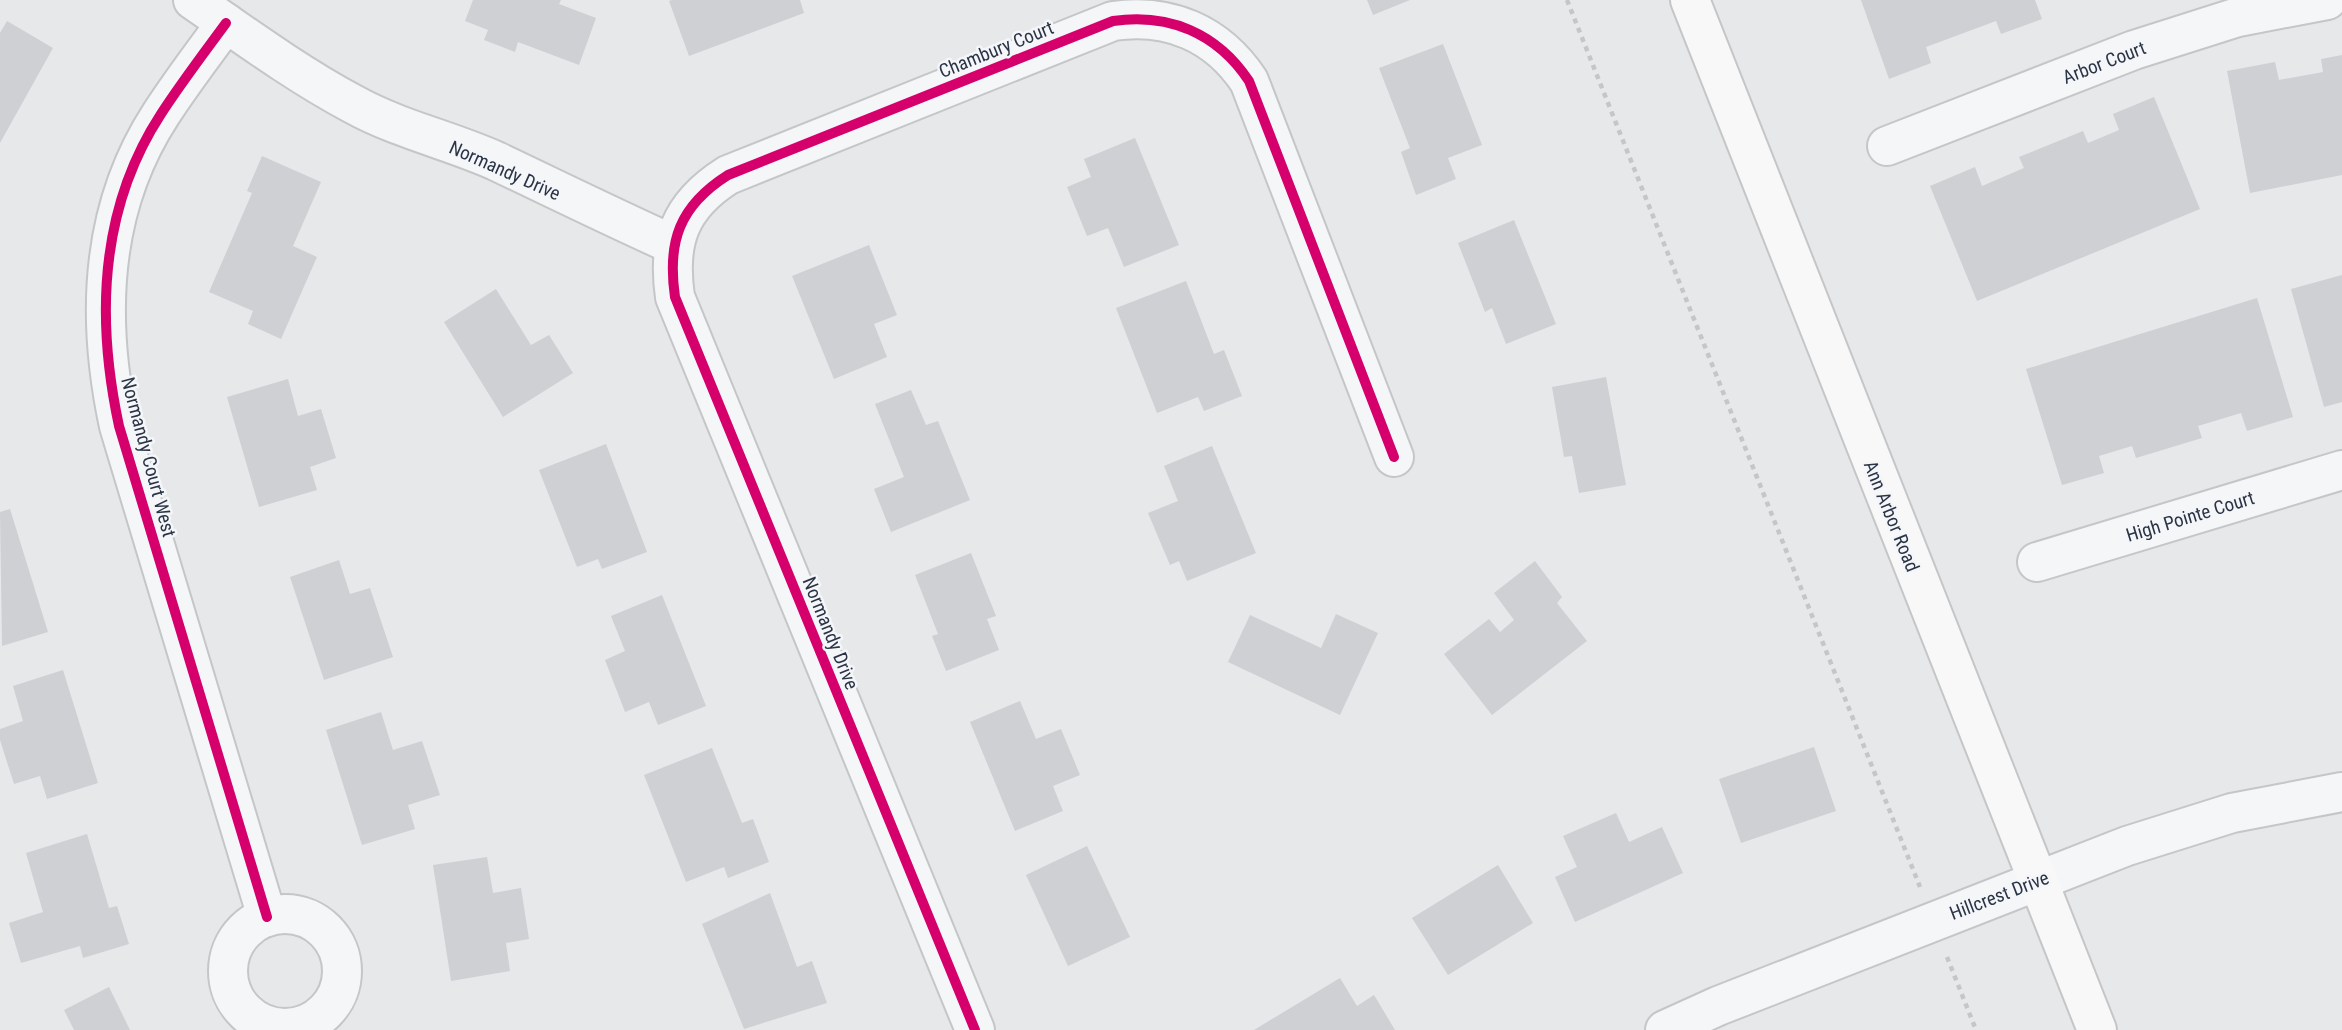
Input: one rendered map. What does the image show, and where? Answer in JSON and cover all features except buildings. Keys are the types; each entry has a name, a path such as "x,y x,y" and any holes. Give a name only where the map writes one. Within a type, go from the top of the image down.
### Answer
{"main road":[{"name":"Ann Arbor Road","path":"1690,0 2097,1030"}],"street":[{"name":"Normandy Drive","path":"193,0 295,71 355,106 495,161 549,189 674,245 671,270 675,297 975,1030"},
{"name":"Arbor Court","path":"1887,146 2134,50 2238,17 2327,0"},
{"name":"Chambury Court","path":"674,245 692,204 709,187 728,175 1113,21 1162,19 1202,33 1235,60 1249,81 1394,457"},
{"name":"Normandy Court West","path":"226,23 160,114 126,184 108,254 104,335 108,375 119,426 267,917"},
{"name":"High Pointe Court","path":"2037,562 2342,470"},
{"name":"Hillcrest Drive","path":"1665,1030 1718,1006 2127,846 2232,813 2342,792"}],"path":[{"path":"1567,0 1976,1030"}],"cycle path":[{"path":"975,1030 675,297 675,242 680,227 698,199 728,175 1113,21 1153,20 1190,30 1222,50 1249,81 1394,457"},
{"path":"226,23 161,114 140,150 125,188 114,226 108,266 107,345 119,426 267,917"}]}
